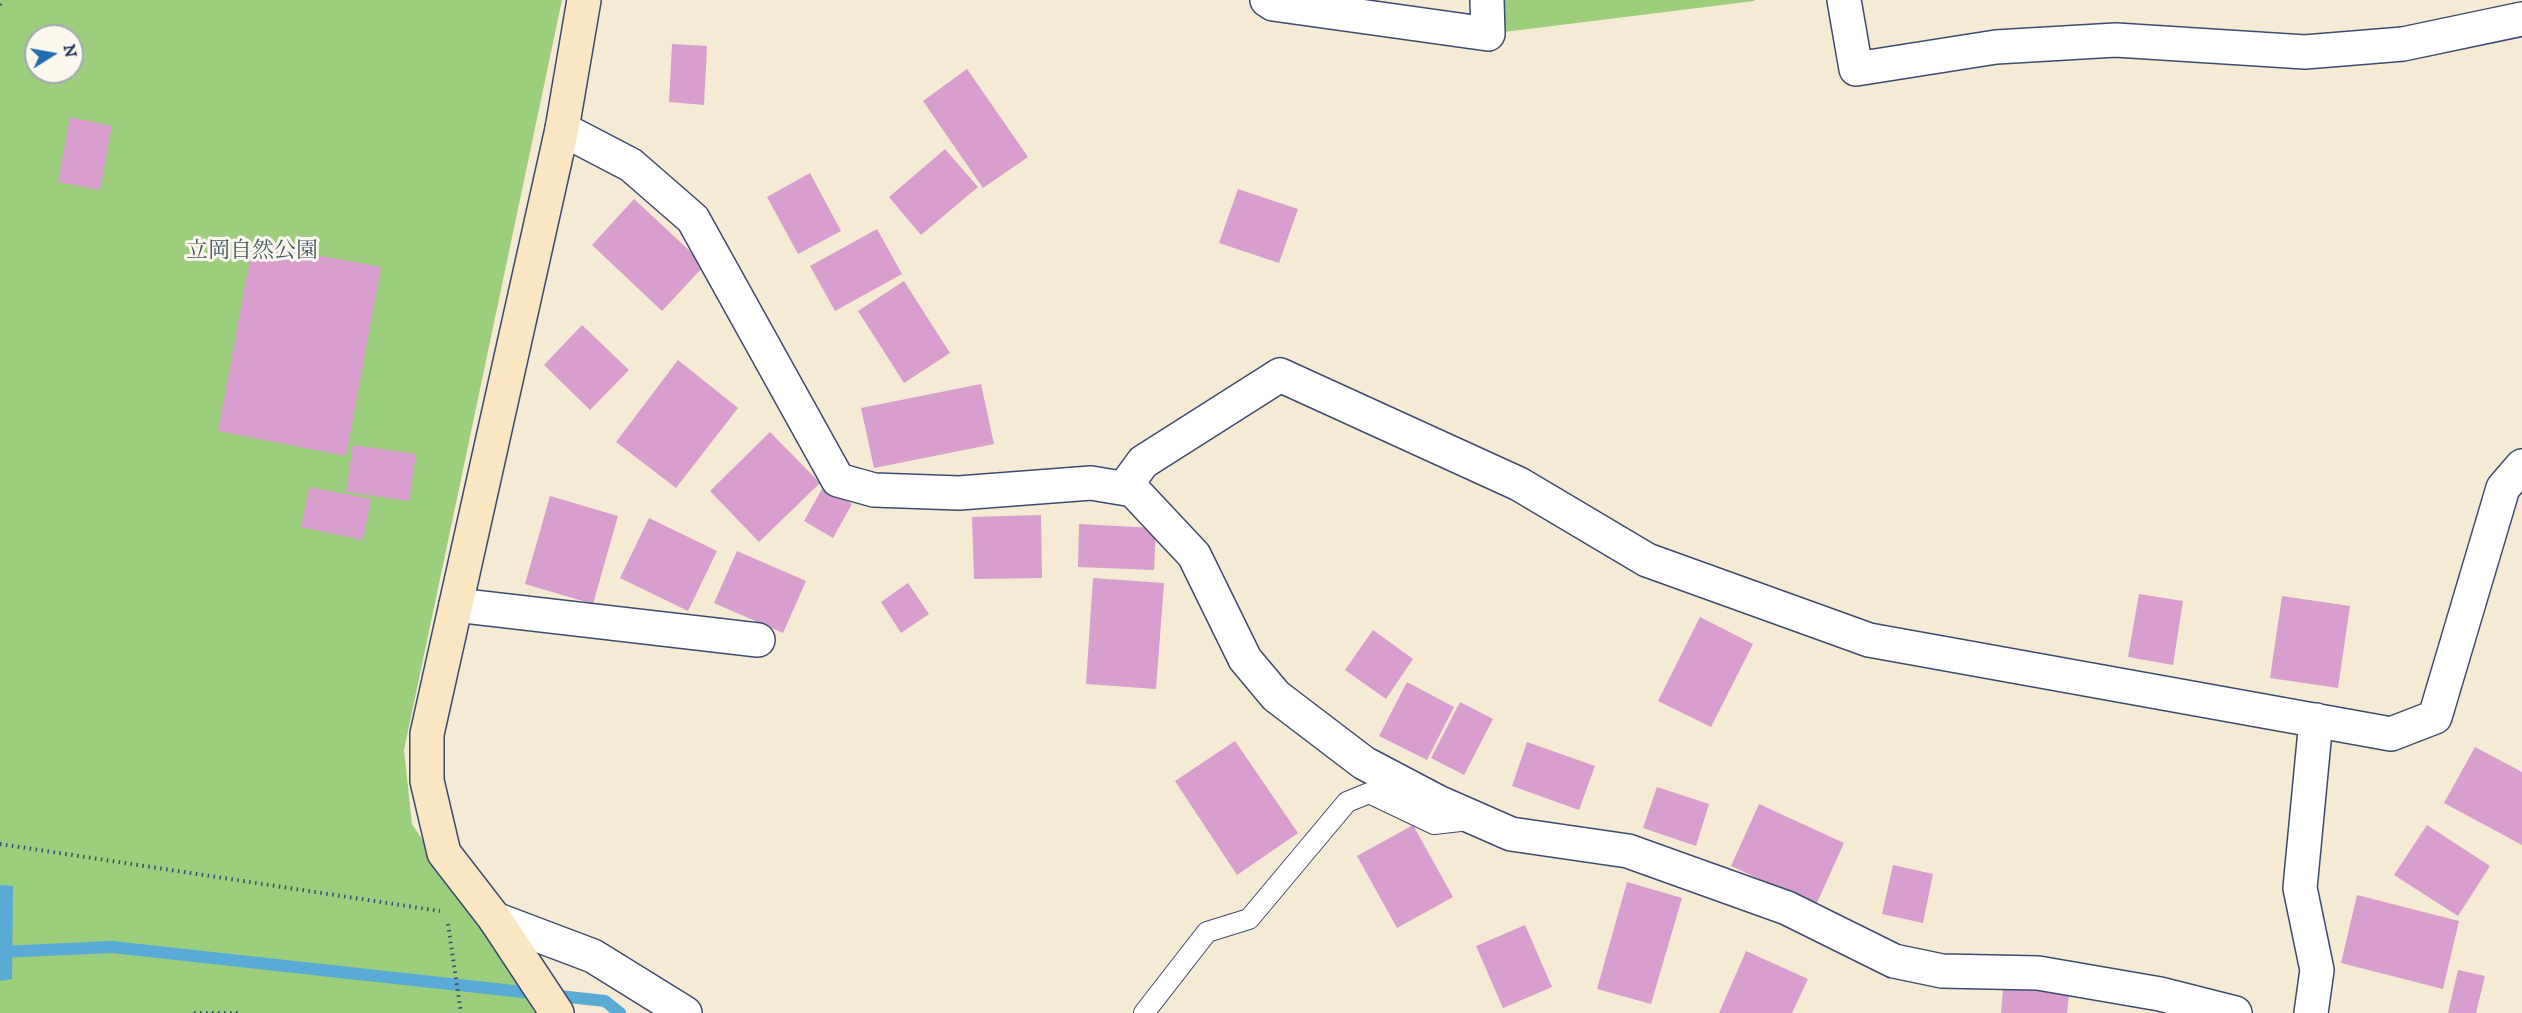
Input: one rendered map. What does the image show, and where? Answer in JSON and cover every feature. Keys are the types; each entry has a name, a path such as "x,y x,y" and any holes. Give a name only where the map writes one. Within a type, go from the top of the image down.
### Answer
{"street":[{"path":"557,1013 495,919 444,853 427,780 427,735 562,129 584,0"},
{"path":"1267,0 1273,4 1488,34 1488,0"},
{"path":"1844,0 1856,69 1996,47 2116,40 2305,52 2403,44 2522,19"},
{"path":"562,129 631,165 693,219 838,480 874,490 959,493 1091,483 1134,490 1194,555 1245,659 1276,696 1364,763 1511,834 1628,851 1787,908 1894,961 1942,970 2038,974 2160,994 2235,1013"},
{"path":"1124,488 1143,462 1280,375 1519,484 1647,560 1869,640 2391,734 2435,717 2504,488 2522,466"},
{"path":"456,605 758,640"},
{"path":"2311,1013 2317,970 2300,888 2316,720"},
{"path":"495,919 593,956 685,1013"}],"lane":[{"path":"1144,1013 1207,932 1249,918 1347,802 1369,793 1434,824 1477,819"}],"path":[{"path":"0,5 3,0"},
{"path":"0,844 495,919"},
{"path":"448,923 461,1013"},
{"path":"194,1013 241,1013"}],"green space":[{"name":"立岡自然公園","path":"0,0 562,0 404,750 412,824 537,1013 0,1013"},
{"path":"1487,0 1754,0 1754,1 1488,34"}],"water":[{"path":"0,885 13,886 12,979 0,981"}],"building":[{"path":"672,44 707,46 704,105 669,102"},
{"path":"967,69 1028,157 983,188 923,101"},
{"path":"70,117 112,126 100,190 58,182"},
{"path":"945,149 978,187 921,235 889,197"},
{"path":"810,173 841,231 798,254 767,197"},
{"path":"1238,189 1298,209 1279,263 1219,243"},
{"path":"634,199 705,265 662,311 592,245"},
{"path":"877,229 902,274 835,311 810,266"},
{"path":"253,243 381,267 346,456 218,431"},
{"path":"904,281 950,353 904,383 858,311"},
{"path":"582,325 629,370 590,410 544,365"},
{"path":"678,360 738,408 676,488 616,442"},
{"path":"981,384 994,444 874,468 861,408"},
{"path":"770,432 820,483 759,542 710,491"},
{"path":"353,445 416,454 409,501 346,492"},
{"path":"309,487 371,499 363,540 301,527"},
{"path":"823,487 852,504 833,538 804,521"},
{"path":"550,496 618,516 593,604 525,584"},
{"path":"1041,515 1042,578 974,579 972,517"},
{"path":"649,518 717,551 688,611 620,578"},
{"path":"1079,524 1156,528 1154,570 1078,567"},
{"path":"737,551 806,581 783,633 714,603"},
{"path":"1093,578 1164,583 1156,689 1086,684"},
{"path":"908,583 929,614 901,633 881,602"},
{"path":"2139,594 2183,601 2173,665 2128,657"},
{"path":"2282,596 2350,606 2338,688 2270,678"},
{"path":"1700,617 1753,644 1711,727 1658,701"},
{"path":"1373,630 1413,659 1386,699 1345,670"},
{"path":"1407,682 1454,707 1427,760 1379,736"},
{"path":"1460,702 1493,719 1464,775 1431,758"},
{"path":"1235,741 1298,833 1237,875 1175,781"},
{"path":"1527,742 1595,766 1579,810 1512,786"},
{"path":"2475,747 2522,772 2522,845 2444,803"},
{"path":"1657,787 1709,804 1696,846 1643,828"},
{"path":"1759,804 1844,843 1816,905 1731,866"},
{"path":"1413,825 1453,897 1397,928 1357,856"},
{"path":"2427,825 2490,866 2458,916 2394,875"},
{"path":"1893,865 1933,874 1923,923 1882,914"},
{"path":"1627,882 1682,898 1651,1004 1597,989"},
{"path":"2357,895 2459,921 2443,989 2341,963"},
{"path":"1525,925 1552,987 1503,1008 1476,946"},
{"path":"1746,951 1808,979 1792,1013 1719,1013"},
{"path":"2458,970 2485,976 2476,1013 2448,1013"},
{"path":"2004,978 2070,985 2067,1013 2001,1013"}],"waterway":[{"path":"0,952 112,947 605,1001 620,1013"}]}
